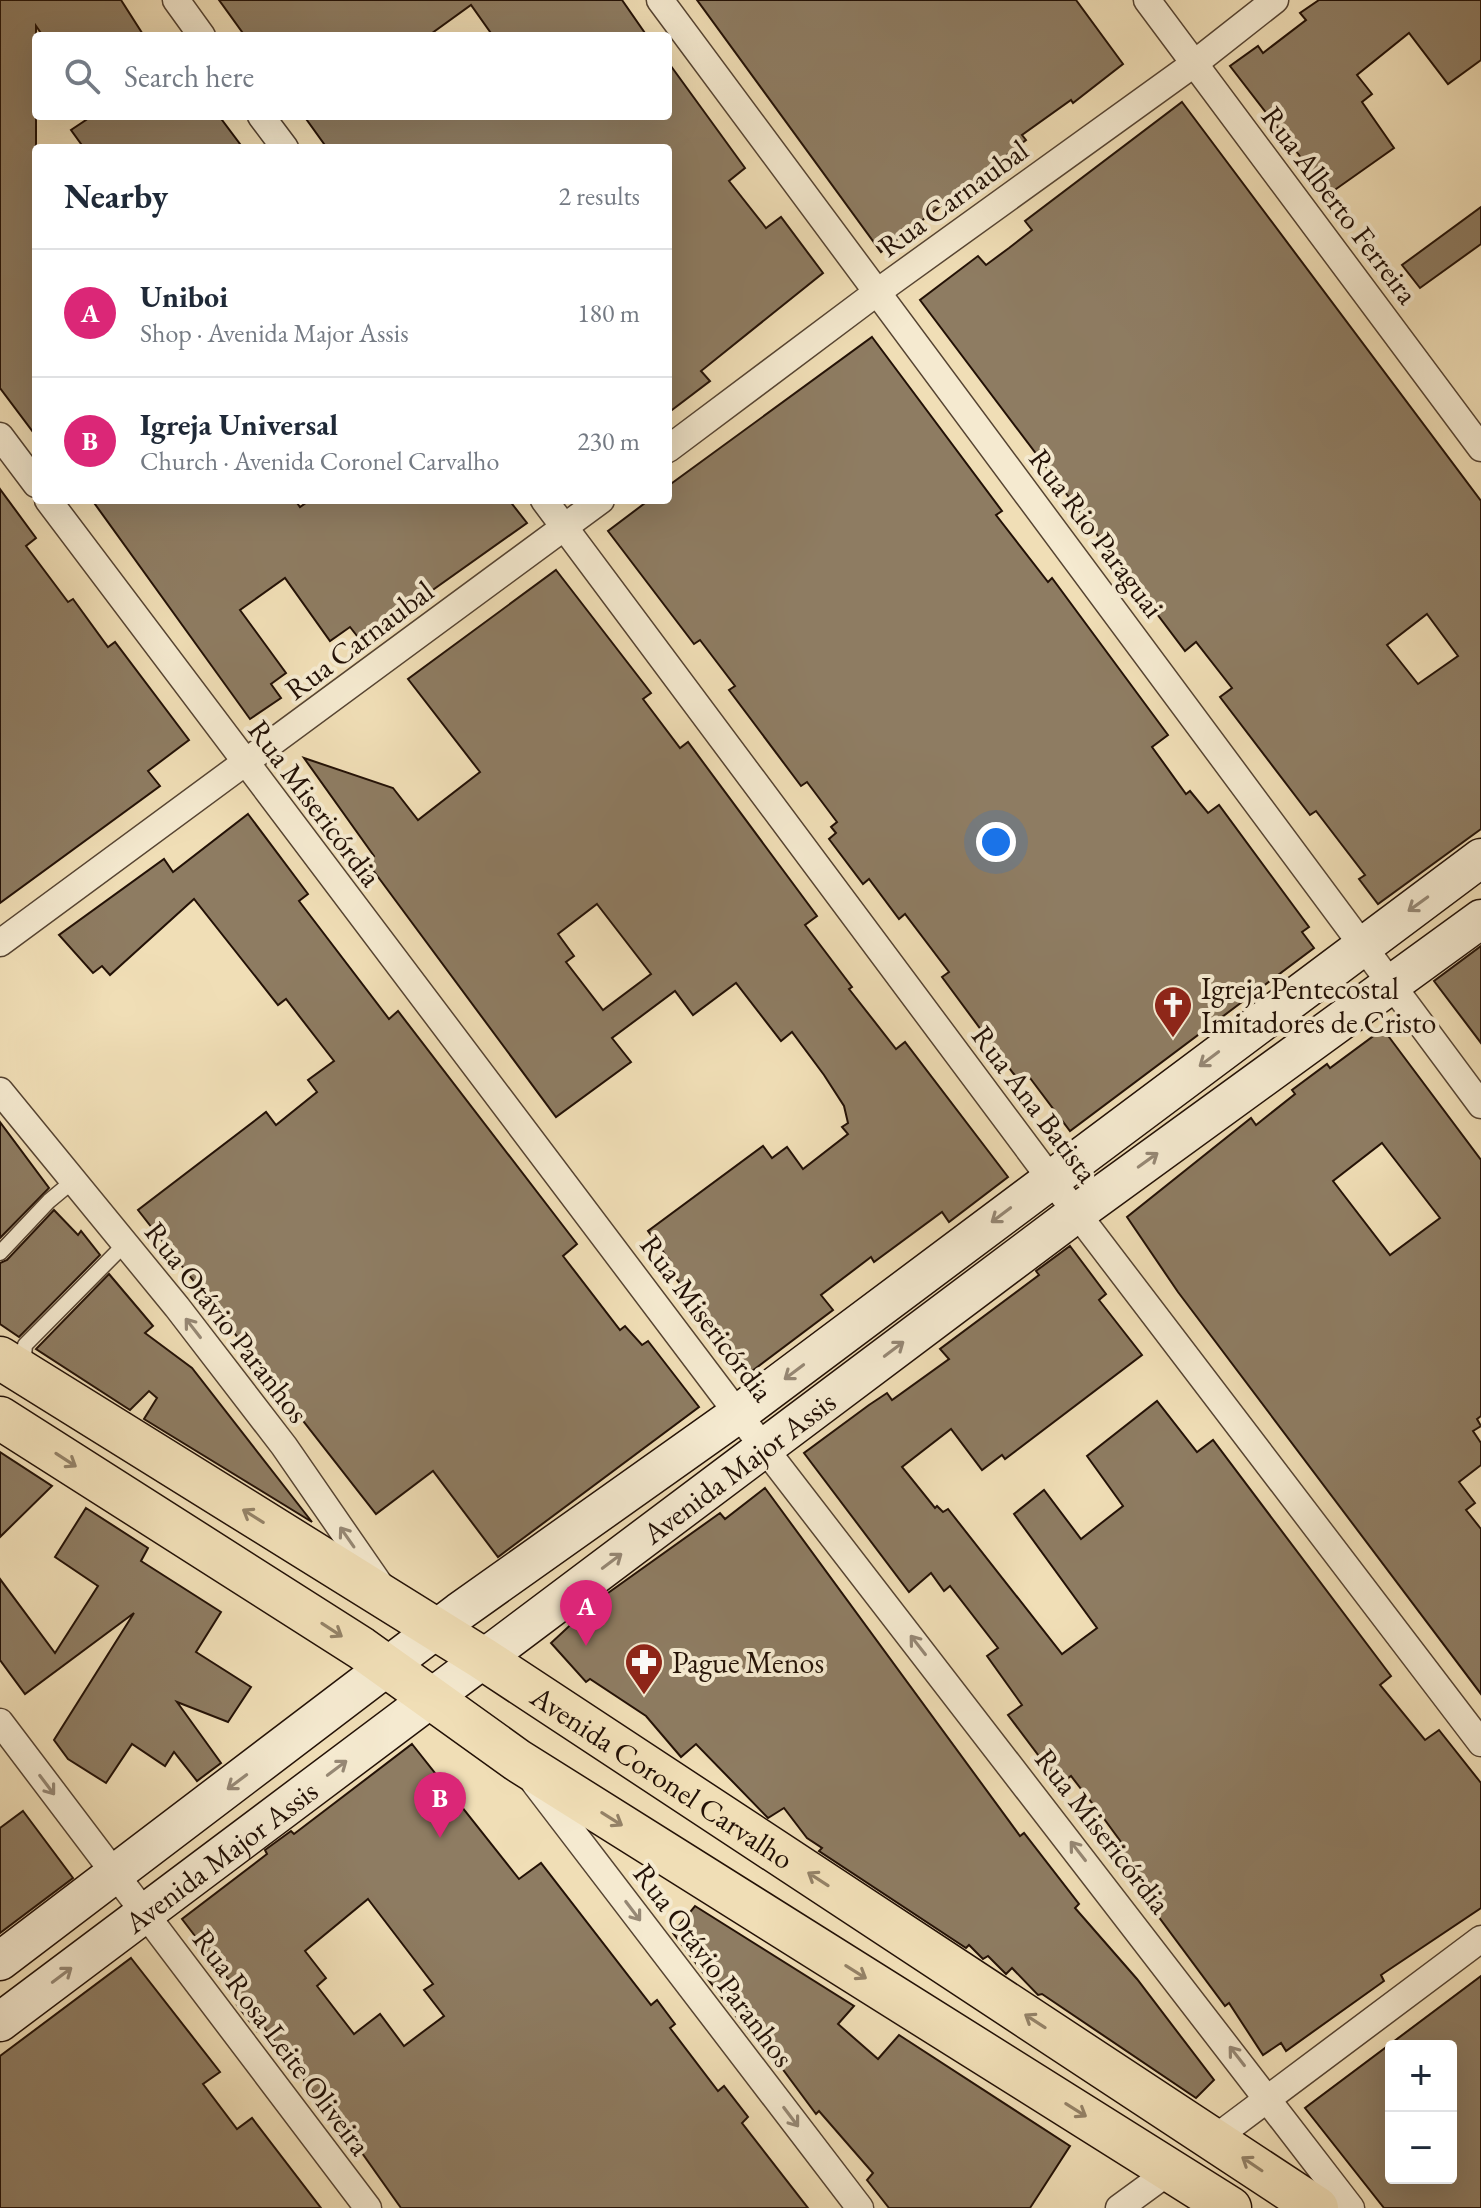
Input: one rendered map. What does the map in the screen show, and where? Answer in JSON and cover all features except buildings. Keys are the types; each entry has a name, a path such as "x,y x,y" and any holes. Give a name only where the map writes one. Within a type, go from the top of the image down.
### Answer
{"main road":[{"name":"Avenida Coronel Carvalho","path":"11,1365 482,1658 1317,2208"},
{"name":"Avenida Coronel Carvalho","path":"0,1418 388,1667 517,1760 1230,2208"}],"street":[{"path":"176,0 199,32"},
{"name":"Rua Rio Paraguai","path":"660,0 1481,1105"},
{"name":"Rua Alberto Ferreira","path":"1147,0 1481,448"},
{"name":"Rua Carnaubal","path":"672,446 876,293 1195,63 1275,0"},
{"path":"264,120 282,144"},
{"path":"0,436 32,479"},
{"name":"Rua Misericórdia","path":"51,504 738,1414 1270,2099 1351,2208"},
{"name":"Rua Ana Batista","path":"547,504 1050,1178 1481,1743"},
{"name":"Rua Carnaubal","path":"0,943 596,504"},
{"name":"Avenida Major Assis","path":"0,1961 436,1629 738,1414 1481,858"},
{"name":"Avenida Major Assis","path":"0,2022 1078,1212 1389,982 1481,919"},
{"name":"Rua Otávio Paranhos","path":"1,1094 125,1244 284,1446 391,1602"},
{"name":"Rua Rosa Leite Oliveira","path":"0,1722 368,2208"},
{"name":"Rua Otávio Paranhos","path":"517,1760 860,2208"},
{"path":"1214,2139 1481,1939"},
{"path":"1119,2208 1171,2170"}],"lane":[{"path":"0,1253 49,1201 73,1181"},
{"path":"11,1365 25,1345 125,1244"}],"place":[{"name":"Igreja Pentecostal Imitadores de Cristo","path":"1173,1039"},
{"name":"Uniboi","path":"586,1646"},
{"name":"Pague Menos","path":"644,1696"},
{"name":"Igreja Universal","path":"440,1838"}]}
